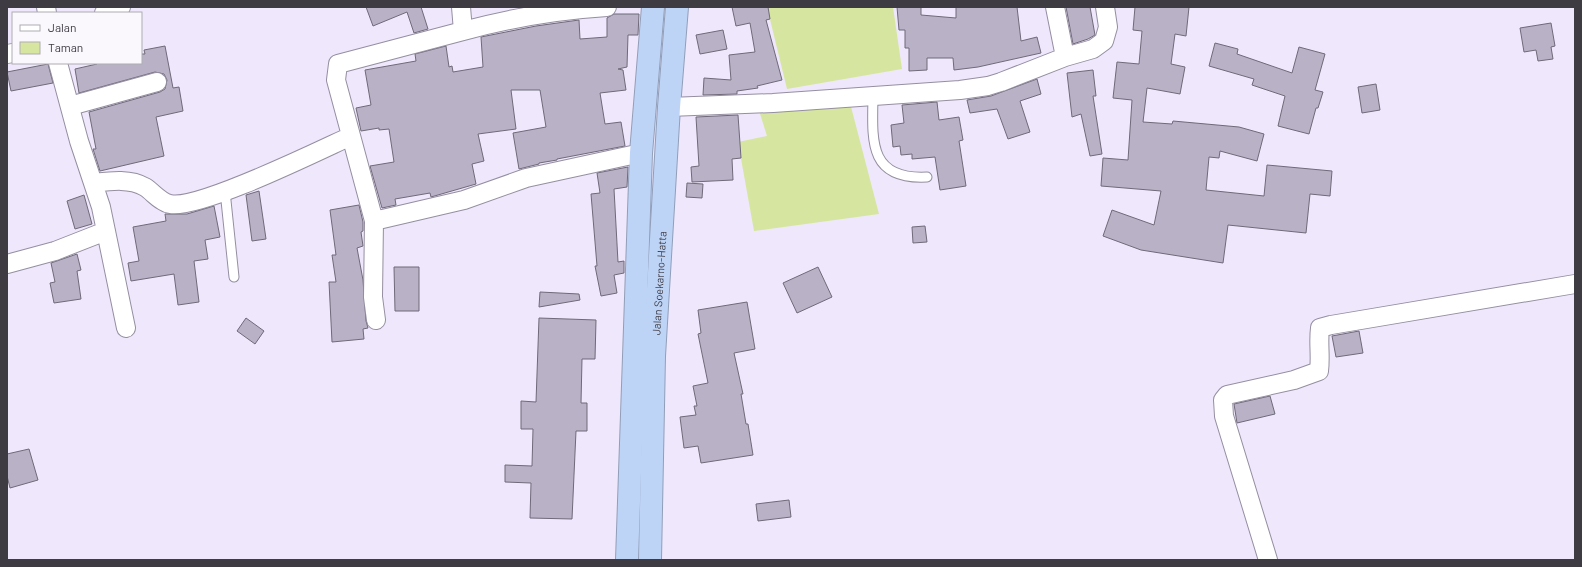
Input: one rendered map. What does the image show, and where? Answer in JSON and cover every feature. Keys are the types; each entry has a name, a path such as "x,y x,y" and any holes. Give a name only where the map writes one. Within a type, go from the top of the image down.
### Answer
{"highway":[{"name":"Jalan Soekarno-Hatta","path":"627,560 641,153 653,7"},
{"name":"Jalan Soekarno-Hatta","path":"650,560 654,356 669,106 677,7"}],"street":[{"path":"107,12 121,7"},
{"path":"461,7 463,31"},
{"path":"376,320 373,297 374,221 336,80 338,64 507,20 575,9 607,7"},
{"path":"1055,7 1065,57"},
{"path":"669,106 873,97 960,90 988,86 1065,57 1093,49 1104,42 1108,27 1105,7"},
{"path":"58,64 79,140 94,183 126,328"},
{"path":"70,106 157,82"},
{"path":"94,183 113,181 128,182 144,186 169,204 185,204 225,191 351,136"},
{"path":"374,221 464,200 526,178 641,153"},
{"path":"7,264 55,251 106,232"},
{"path":"1268,560 1224,416 1222,400 1227,395 1294,380 1319,371 1321,354 1318,341 1320,328 1575,284"}],"lane":[{"path":"873,97 872,136 875,150 880,158 888,168 900,176 910,178 927,178"},
{"path":"225,191 234,277"}],"green space":[{"path":"767,7 893,7 902,69 787,89"},
{"path":"849,99 879,214 754,231 738,142 767,136 757,104"}],"building":[{"path":"366,7 421,7 428,29 414,33 407,12 373,26"},
{"path":"732,7 768,7 770,19 766,20 782,80 757,86 758,88 737,91 737,94 703,95 704,78 731,80 729,55 755,52 750,23 736,26"},
{"path":"897,7 921,7 921,15 956,18 956,7 1017,7 1021,41 1037,37 1041,53 978,67 954,70 953,58 927,58 927,70 909,71 909,48 905,48 905,30 899,30"},
{"path":"1066,7 1090,7 1095,35 1073,44"},
{"path":"1135,7 1189,7 1186,36 1175,34 1171,64 1185,67 1180,94 1147,88 1143,122 1172,124 1173,121 1239,127 1264,134 1257,161 1220,151 1219,158 1209,157 1206,190 1264,196 1267,165 1332,171 1330,196 1310,194 1306,233 1228,225 1223,263 1141,250 1103,236 1112,210 1154,225 1161,191 1101,186 1103,158 1128,160 1132,100 1113,98 1117,62 1139,64 1142,31 1133,30"},
{"path":"614,14 639,14 638,35 628,35 627,67 618,69 623,70 626,90 600,93 605,124 621,122 625,146 557,159 519,169 513,133 546,127 540,90 511,90 516,129 478,134 484,161 472,164 476,184 431,197 430,193 395,199 396,205 382,208 370,166 394,162 389,129 379,130 379,128 361,131 356,108 371,105 365,70 416,61 415,54 446,46 449,67 452,66 453,72 483,67 481,37 536,26 579,20 580,39 607,37 607,18"},
{"path":"1551,23 1555,46 1551,47 1553,59 1538,61 1536,50 1524,52 1520,28"},
{"path":"723,30 727,49 700,54 696,35"},
{"path":"1215,43 1238,49 1237,54 1292,73 1299,47 1325,54 1315,90 1323,92 1318,108 1316,108 1309,134 1278,126 1285,96 1252,85 1254,79 1209,66"},
{"path":"165,46 173,88 179,87 183,111 156,117 164,156 100,171 93,149 96,149 89,112 160,92 165,89 167,80 164,74 155,72 79,93 75,69 97,64 142,64 142,54 145,54 144,50"},
{"path":"48,64 53,83 11,91 7,72"},
{"path":"1093,70 1096,96 1093,96 1102,154 1090,156 1081,114 1072,117 1067,73"},
{"path":"1037,79 1041,94 1020,101 1030,132 1008,139 997,109 970,113 967,100 991,96"},
{"path":"1376,84 1380,110 1362,113 1358,87"},
{"path":"937,102 939,120 959,117 963,140 959,141 966,186 940,190 935,157 912,159 912,154 901,155 900,146 893,147 891,125 904,123 902,105"},
{"path":"738,115 741,158 732,159 733,180 692,182 691,167 699,166 696,117"},
{"path":"628,167 627,187 614,189 618,262 624,261 624,273 614,275 617,293 601,296 595,266 597,266 591,194 600,193 597,173"},
{"path":"687,183 703,184 702,198 686,197"},
{"path":"259,191 266,239 252,241 246,195"},
{"path":"84,195 92,224 75,229 67,201"},
{"path":"359,205 363,222 363,231 361,232 363,246 357,248 363,280 366,321 368,328 363,329 364,339 332,342 329,282 336,282 332,255 336,255 330,210"},
{"path":"214,206 220,237 205,240 208,259 194,261 199,302 178,305 174,274 131,281 128,263 139,261 133,227 166,221 165,214 187,214"},
{"path":"925,226 927,242 913,243 912,227"},
{"path":"77,254 81,270 77,271 81,299 54,303 50,283 55,282 51,263"},
{"path":"394,267 419,267 419,311 395,311"},
{"path":"818,267 832,297 797,313 783,283"},
{"path":"540,292 579,294 580,300 539,307"},
{"path":"747,302 755,349 734,353 743,394 741,394 753,455 701,463 698,446 684,448 680,417 696,415 694,406 697,406 693,386 708,383 698,334 701,333 698,310"},
{"path":"246,318 264,331 255,344 237,331"},
{"path":"539,318 596,320 595,359 582,359 581,403 587,403 587,431 576,431 572,519 530,518 531,483 505,482 505,465 532,466 533,429 521,429 521,401 536,402"},
{"path":"1359,331 1363,353 1336,357 1332,336"},
{"path":"1270,396 1275,414 1237,423 1234,404"},
{"path":"29,449 38,480 10,488 7,476 7,454"},
{"path":"789,500 791,517 758,521 756,504"}]}
